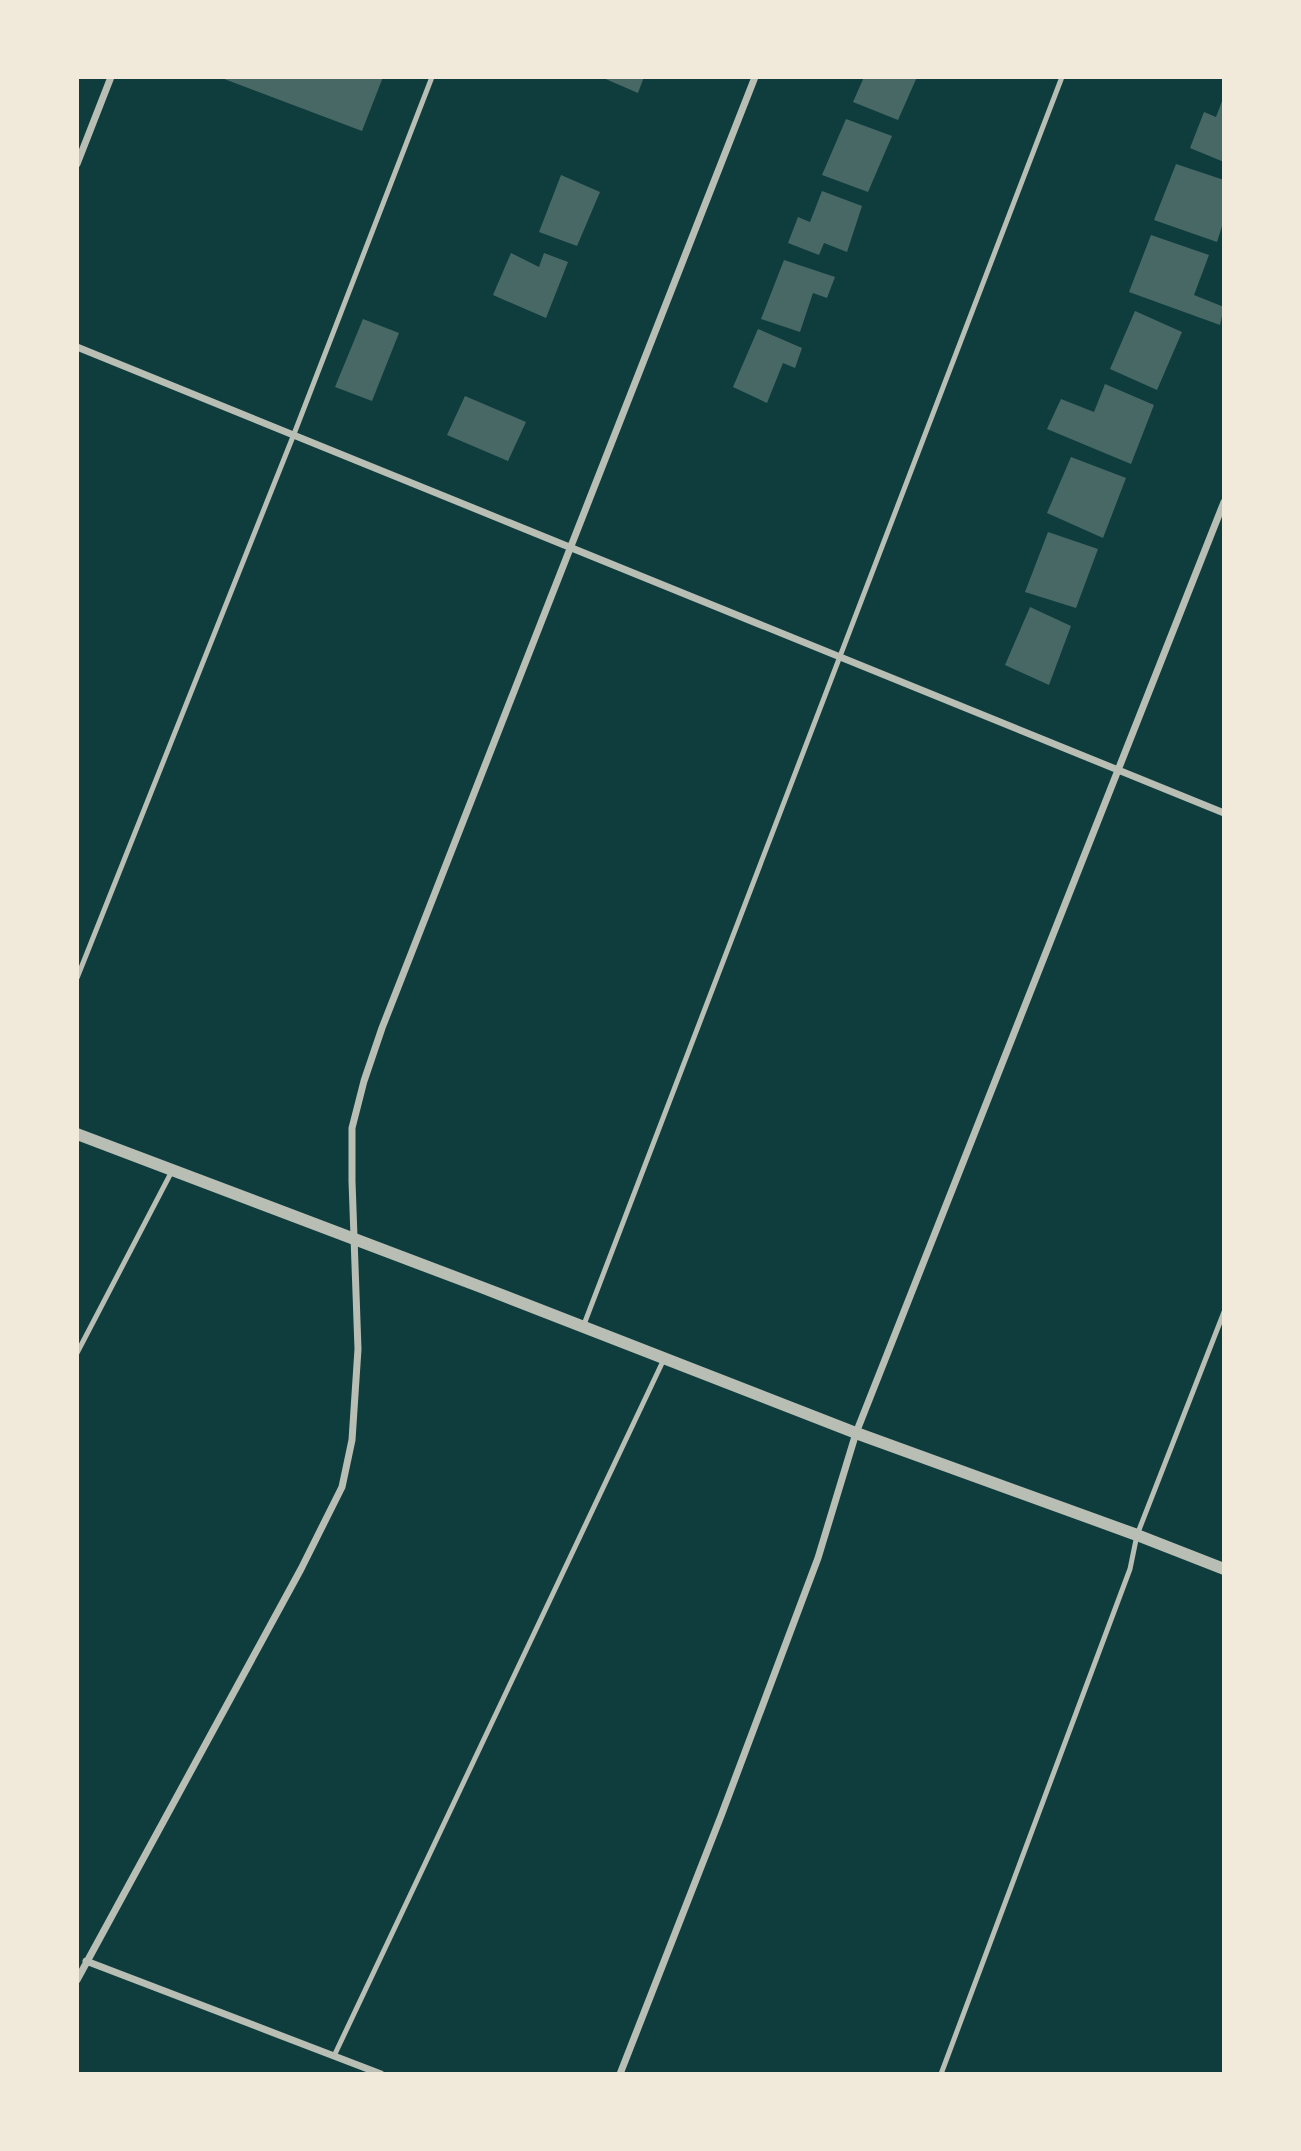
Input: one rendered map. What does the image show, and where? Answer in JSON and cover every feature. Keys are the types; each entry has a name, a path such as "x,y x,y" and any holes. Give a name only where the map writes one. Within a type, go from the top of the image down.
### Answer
{"street":[{"path":"77,164 111,77"},
{"path":"77,1980 301,1569 342,1487 352,1440 358,1349 352,1128 364,1081 382,1028 755,77"},
{"path":"77,347 1224,813"},
{"path":"621,2074 813,1571 856,1433 1224,502"},
{"path":"77,1134 856,1433 1224,1569"},
{"path":"86,1961 381,2074"}],"lane":[{"path":"77,978 294,434 432,77"},
{"path":"583,1327 1062,77"},
{"path":"77,1353 172,1171"},
{"path":"941,2074 1130,1569 1137,1535 1224,1312"},
{"path":"334,2056 664,1359"}],"building":[{"path":"219,77 383,77 362,131"},
{"path":"601,77 644,77 638,93"},
{"path":"864,77 917,77 898,120 853,102"},
{"path":"1224,96 1224,162 1190,148 1204,112 1216,117"},
{"path":"846,119 892,136 868,192 822,175"},
{"path":"1176,164 1224,180 1224,220 1217,242 1154,220"},
{"path":"561,175 600,192 577,246 539,232"},
{"path":"822,191 862,206 847,252 824,243 819,255 788,243 798,217 810,222"},
{"path":"1151,235 1209,255 1194,295 1224,307 1220,325 1129,292"},
{"path":"511,253 539,267 544,253 568,262 546,318 493,295"},
{"path":"784,260 835,277 827,298 813,293 800,332 761,319"},
{"path":"1135,311 1182,332 1157,390 1110,369"},
{"path":"363,319 399,333 372,401 335,387"},
{"path":"758,329 802,348 795,368 783,363 767,403 733,387"},
{"path":"1105,384 1154,405 1131,464 1047,429 1061,399 1094,412"},
{"path":"465,396 526,422 508,461 447,435"},
{"path":"1071,457 1126,478 1103,538 1047,513"},
{"path":"1048,532 1098,549 1076,608 1025,592"},
{"path":"1030,607 1071,626 1049,685 1005,665"}]}
